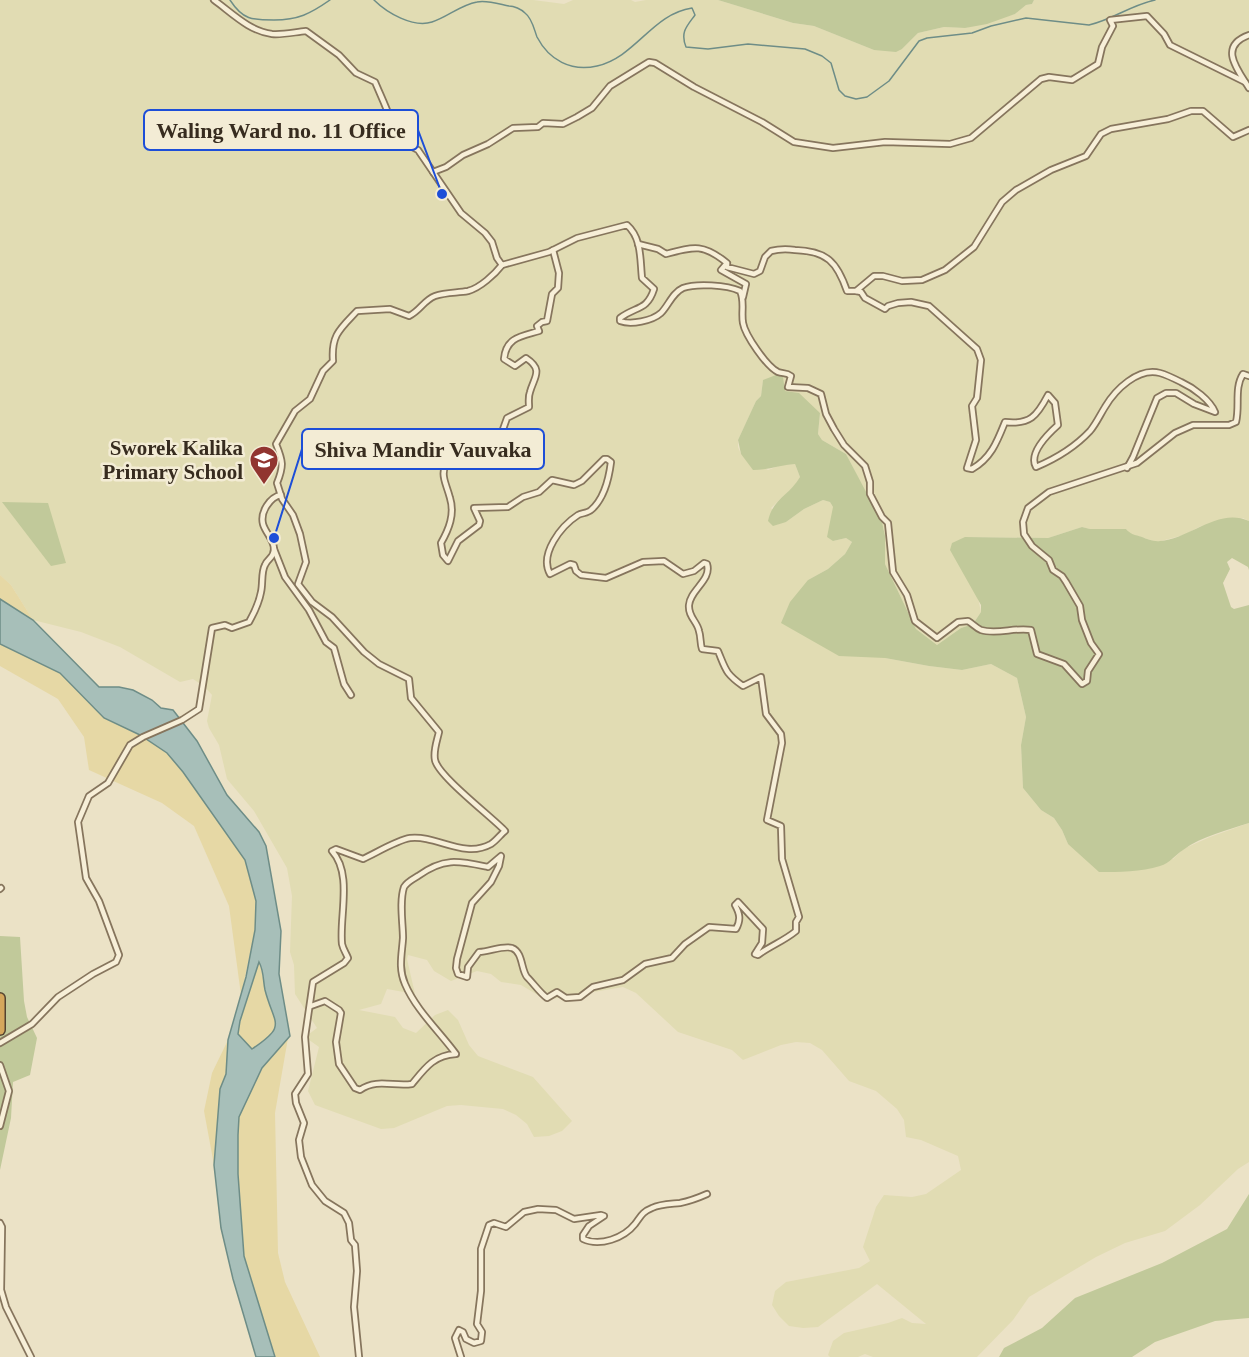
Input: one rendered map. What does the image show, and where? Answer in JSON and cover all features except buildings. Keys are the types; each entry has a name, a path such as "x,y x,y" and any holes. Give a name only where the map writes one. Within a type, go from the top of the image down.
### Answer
{"highway":[{"path":"0,998 0,1030"}],"street":[{"path":"214,0 254,29 272,34 306,31 339,55 356,73 375,82 391,117 397,139 418,150 461,213 492,242 502,265"},
{"path":"433,172 488,144 513,128 538,127 543,123 563,124 577,117 592,108 610,86 649,62 655,63 693,87 762,122 794,142 833,148 885,142 950,144 971,138 1041,79 1049,77 1072,80 1098,64 1102,47 1113,26 1110,20 1121,18 1148,16 1164,34 1170,45 1245,82"},
{"path":"1249,35 1239,38 1232,48 1232,57 1249,88"},
{"path":"856,291 874,276 902,281 922,279 945,270 974,247 1002,202 1016,190 1051,170 1086,156 1101,135 1111,129 1191,111 1203,111 1233,137 1249,130"},
{"path":"359,1357 354,1307 357,1271 355,1245 351,1240 349,1223 344,1213 325,1201 312,1185 301,1158 299,1140 304,1123 296,1103 296,1094 300,1084 308,1074 305,1036 313,982 344,963 348,958 342,946 345,905 341,875 338,858 332,851 336,849 363,859 407,838 427,838 447,846 470,849 491,844 505,831 442,773 435,762 435,749 440,732 411,698 409,679 379,664 364,652 332,617 312,602 298,584 306,562 293,514 281,495 277,483 283,468 282,457 276,444 295,411 310,399 324,371 333,361 332,347 338,331 357,311 390,309 409,316 415,313 425,301 436,295 469,291 492,276 502,265 553,250 577,238 627,225 633,230 638,244 642,278 654,289 650,301 625,314 620,321 626,323 652,318 684,288 724,286 740,291 743,297"},
{"path":"638,244 658,249 666,254 699,247 711,251 727,264 727,267 754,274 760,271 765,257 774,250 814,251 826,257 840,271 848,291 861,292 865,298 885,309 898,303 911,302 928,306 977,349 981,360 977,398 972,406 976,440 967,468 972,469 984,462 993,450 1005,422 1019,423 1031,419 1040,410 1048,395 1055,403 1058,425 1035,453 1036,467 1083,438 1105,406 1140,373 1158,372 1184,383 1213,407 1215,412 1194,404 1176,393 1166,393 1157,398 1127,468"},
{"path":"311,1006 325,1001 341,1013 336,1042 339,1064 355,1088 360,1090 374,1083 412,1084 429,1064 456,1054 440,1032 423,1015 404,983 400,962 403,940 402,894 405,884 421,873 446,862 488,867 501,856 500,866 491,882 472,903 457,959 458,974 467,977 468,968 479,952 511,947 517,951 526,976 547,998 557,992 566,998 580,997 593,987 623,980 645,964 672,958 685,944 709,927 736,929 740,922 740,913 735,905 738,902 763,929 762,943 755,954 758,955 796,931 796,922 799,917 782,859 781,826 767,820 782,743 781,734 766,714 761,677 743,686 723,667 718,651 702,649 700,646 699,629 689,615 688,607 691,597 708,572 707,564 704,563 694,571 683,574 664,561 643,562 606,578 581,575 576,571 574,565 570,564 550,574 548,559 552,543 564,527 578,515 591,510 599,499 609,474 611,462 608,459 604,459 582,481 574,485 552,480 539,492 523,497 508,507 474,508 480,521 479,525 458,541 448,561 443,555 441,543 450,528 451,516 451,500 442,476 444,465 449,457 467,452 489,463 494,463 507,452 507,443 502,432 507,418 529,407 529,396 536,379 537,369 526,358 515,366 507,363 504,354 514,339 520,335 539,331 537,326 547,321 552,294 558,288 559,273 553,250"},
{"path":"727,264 721,270 746,284 743,297 744,327 753,346 771,367 779,373 785,372 791,376 788,387 808,388 821,394 826,414 834,429 844,445 865,466 870,482 870,494 888,524 894,572 907,595 915,621 937,638 958,622 968,621 978,629 992,632 1013,629 1031,630 1037,654 1064,664 1082,684 1087,681 1088,671 1099,654 1098,649 1091,642 1075,596 1062,576 1053,570 1049,560 1032,546 1024,534 1023,522 1028,508 1049,492 1137,463 1175,433 1193,424 1229,425 1236,422 1239,410 1238,381 1243,374 1249,375"},
{"path":"281,495 275,496 267,504 263,524 285,577 309,610 326,642 334,648 344,684 351,695"},
{"path":"0,1043 32,1024 58,997 81,981 116,962 119,955 115,940 99,901 86,878 78,822 89,796 108,783 130,745 182,720 199,709 213,628 225,626 232,628 249,622 261,593 265,564 272,558 274,549"},
{"path":"0,1065 9,1091 0,1126"},
{"path":"461,1357 455,1338 459,1330 463,1332 466,1339 474,1343 481,1341 482,1332 477,1324 481,1291 481,1249 489,1225 494,1223 506,1227 524,1212 538,1209 556,1210 573,1219 601,1215 604,1216 589,1226 583,1235 584,1239 590,1242 608,1241 624,1234 635,1224 642,1213 655,1206 692,1200 707,1194"},
{"path":"0,1223 2,1227 1,1290 6,1307 31,1357"}],"shaded area":[{"path":"0,0 533,0 564,4 573,0 631,0 635,2 718,0 793,23 814,26 874,50 902,49 918,33 944,27 965,28 1015,14 1026,5 1032,4 1034,0 1249,0 1249,521 1243,518 1201,526 1184,535 1157,542 1130,534 1126,529 1082,527 1048,538 965,537 981,612 973,624 961,628 937,645 916,629 885,564 884,529 846,454 822,440 818,434 820,413 763,380 761,396 756,401 738,440 738,447 741,454 768,470 781,465 795,464 800,477 796,484 771,508 786,522 804,509 823,500 830,502 833,507 833,541 846,538 852,542 845,554 828,569 808,580 885,658 962,670 991,664 1017,678 1026,717 1021,745 1023,788 1041,810 1054,818 1068,844 1173,859 1183,849 1249,823 1249,1162 1238,1169 1200,1205 1165,1231 1125,1243 1096,1257 1029,1297 1013,1320 977,1357 873,1357 865,1354 858,1357 830,1357 828,1355 833,1341 844,1333 902,1318 912,1323 926,1324 877,1284 818,1327 789,1326 772,1305 775,1291 786,1282 859,1268 870,1261 863,1247 876,1207 884,1195 912,1197 926,1194 961,1170 958,1156 921,1140 906,1137 904,1120 897,1109 876,1091 849,1081 822,1050 810,1043 796,1042 781,1045 743,1060 732,1050 678,1032 636,993 623,987 546,1000 521,985 501,982 491,974 477,971 451,981 434,971 427,960 408,955 415,994 387,989 381,1004 359,1010 395,1017 403,1028 416,1033 435,1015 448,1010 458,1020 469,1045 478,1056 533,1077 572,1121 562,1131 549,1136 534,1137 527,1124 516,1115 503,1109 461,1105 447,1106 394,1128 381,1129 315,1105 308,1091 319,1047 305,1037 317,1028 295,994 294,965 290,952 292,896 287,868 254,811 227,779 219,745 207,721 212,695 193,679 180,682 120,647 81,632 33,620 11,585 0,575"}],"green space":[{"path":"718,0 1034,0 1032,4 1026,5 1015,14 987,24 965,28 944,27 918,33 896,52 874,50 814,26 793,23"},
{"path":"776,375 783,377 785,391 799,393 820,413 818,434 822,440 846,454 882,522 885,536 885,564 916,629 937,645 961,628 973,624 981,612 981,605 950,550 952,543 965,537 1048,538 1082,527 1126,529 1133,534 1158,541 1171,539 1226,518 1249,521 1249,570 1248,567 1232,558 1227,562 1230,569 1223,583 1231,607 1234,609 1249,605 1249,823 1198,841 1160,866 1138,871 1099,872 1068,844 1054,818 1041,810 1023,788 1021,745 1026,717 1017,678 991,664 962,670 885,658 839,656 781,623 790,602 808,580 828,569 845,554 852,542 846,538 833,541 827,537 833,507 830,502 823,500 804,509 786,522 773,526 768,521 777,502 800,477 795,464 753,470 741,454 738,440 756,401 761,396 763,380"},
{"path":"2,502 48,503 66,563 51,566"},
{"path":"0,936 20,937 24,1001 27,1017 37,1038 30,1075 13,1082 11,1118 0,1170"},
{"path":"1249,1194 1249,1318 1215,1321 1155,1342 1132,1357 999,1357 1004,1348 1042,1328 1075,1298 1162,1263 1227,1229"}],"sand":[{"path":"0,575 11,585 33,620 0,599"},
{"path":"0,644 60,673 104,718 140,735 167,753 245,860 256,901 255,930 241,995 229,906 194,826 162,803 89,770 84,737 58,699 0,666"},
{"path":"259,961 277,1024 274,1032 252,1049 238,1034"},
{"path":"288,1038 275,1113 278,1253 285,1282 320,1357 275,1357 244,1256 238,1174 239,1117 262,1068"},
{"path":"228,1040 226,1074 220,1089 214,1165 204,1111 212,1073"}],"water":[{"path":"0,599 33,620 99,687 133,690 152,700 161,708 173,710 197,741 227,795 259,832 266,846 281,931 279,974 290,1036 262,1068 239,1117 238,1174 244,1256 275,1357 256,1357 221,1228 214,1165 220,1089 226,1074 228,1040 246,977 255,930 256,901 245,860 167,753 140,735 104,718 60,673 0,644","holes":["259,962 275,1024 270,1035 252,1049 238,1034"]}],"waterway":[{"path":"230,0 239,12 249,18 260,20 290,19 304,15 330,0"},
{"path":"374,0 393,14 417,23 432,22 477,2 515,7 529,18 537,37 554,58 570,66 578,67 597,66 611,61 623,54 666,18 692,8 695,15 684,33 686,47 708,49 748,44 805,49 822,56 831,63 839,90 845,96 856,99 867,97 889,81 919,41 927,38 972,33 1026,18 1089,25 1155,0"}],"place":[{"name":"Waling Ward no. 11 Office","path":"442,194"},
{"name":"Sworek Kalika Primary School","path":"264,486"},
{"name":"Shiva Mandir Vauvaka","path":"274,538"}]}
